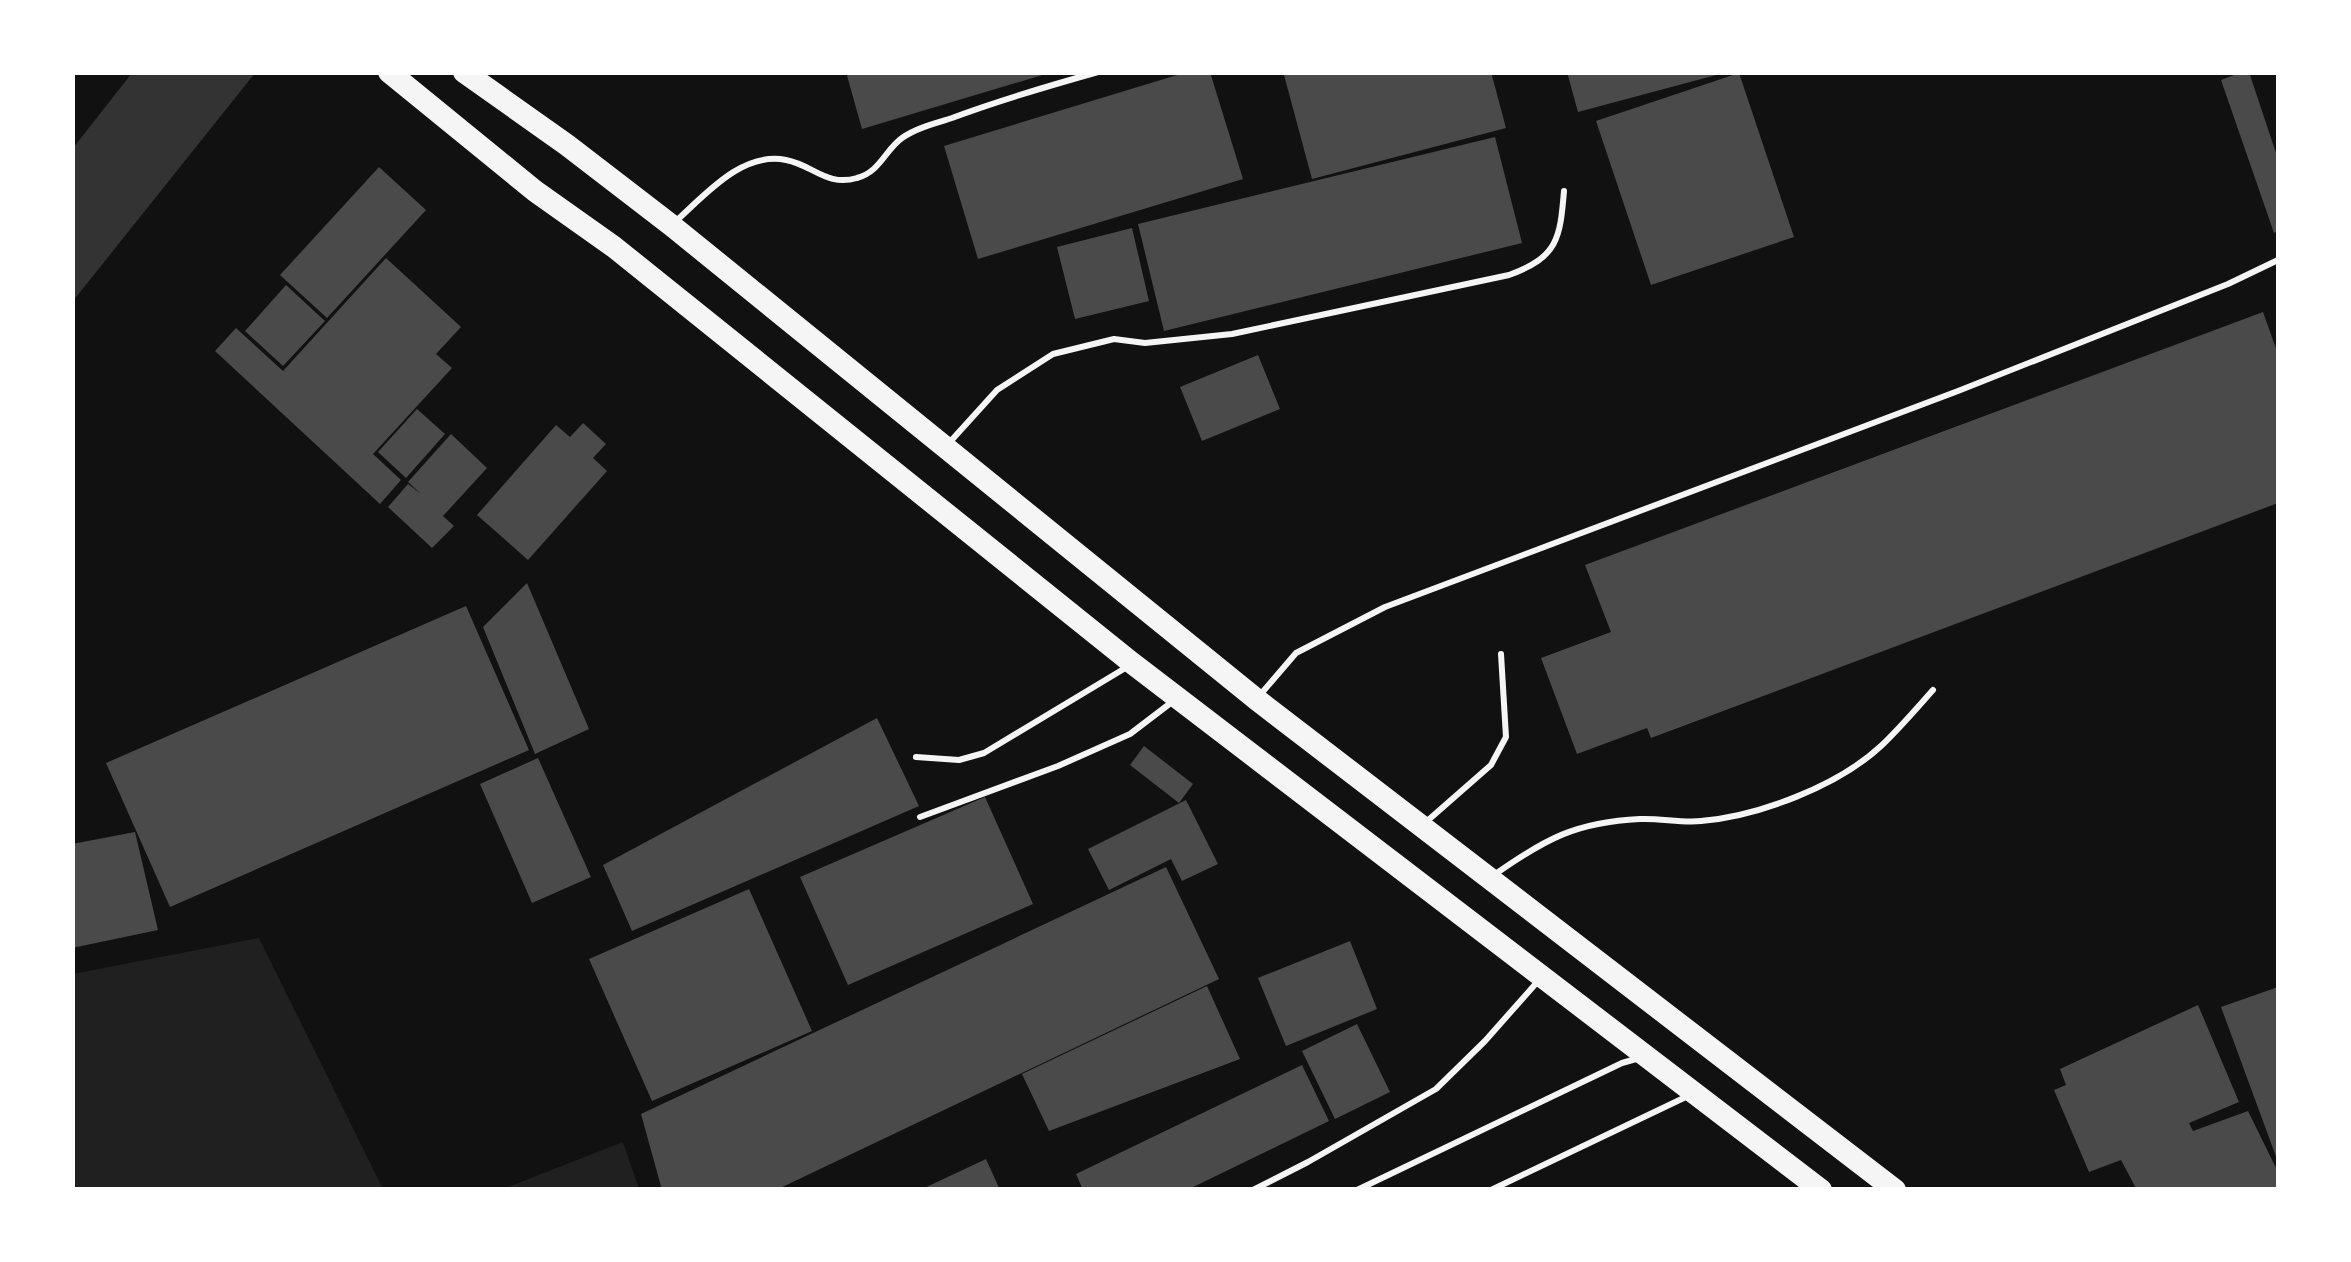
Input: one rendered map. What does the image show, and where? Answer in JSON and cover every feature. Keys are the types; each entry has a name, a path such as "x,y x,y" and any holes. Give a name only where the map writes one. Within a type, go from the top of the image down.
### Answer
{"highway":[{"path":"389,72 535,190 614,247 1132,663 1821,1190"},
{"path":"464,72 671,225 1256,699 1894,1190"}],"lane":[{"path":"671,225 722,181 752,162 786,160 831,181 860,178 881,165 901,139 929,126 1020,93 1098,72"},
{"path":"945,447 996,390 1053,354 1114,339 1145,343 1232,334 1526,269 1545,258 1560,235 1564,191"},
{"path":"1256,699 1296,652 1385,607 1958,391 2228,284 2278,260"},
{"path":"1421,826 1491,765 1506,737 1501,654"},
{"path":"916,757 960,760 984,753 1132,663"},
{"path":"1489,879 1536,846 1570,829 1640,819 1700,821 1753,811 1831,782 1880,748 1933,690"},
{"path":"920,817 1058,766 1130,734 1177,698"},
{"path":"1254,1190 1436,1089 1542,977"},
{"path":"1357,1190 1622,1063 1646,1056"},
{"path":"1491,1190 1696,1093"}],"shaded area":[{"path":"132,73 255,73 73,301 73,148"},
{"path":"259,938 383,1189 73,1189 73,974"},
{"path":"623,1142 639,1189 503,1189"}],"building":[{"path":"846,72 1046,72 1046,74 862,129"},
{"path":"1187,72 1210,72 1243,179 978,259 944,146"},
{"path":"1491,72 1506,128 1312,179 1284,75"},
{"path":"1567,72 1720,72 1720,74 1578,112"},
{"path":"2249,72 2278,159 2278,231 2274,233 2221,80"},
{"path":"1739,73 1794,237 1651,285 1596,121"},
{"path":"1495,137 1522,243 1164,331 1138,224"},
{"path":"379,167 426,210 327,318 280,275"},
{"path":"1132,228 1149,301 1075,319 1057,247"},
{"path":"386,258 461,327 436,354 452,368 373,454 401,480 380,504 215,351 236,328 283,371"},
{"path":"286,285 325,321 283,366 245,331"},
{"path":"2263,312 2278,354 2278,503 1651,738 1647,728 1577,754 1541,658 1611,632 1585,565"},
{"path":"1258,355 1280,409 1202,441 1180,387"},
{"path":"417,409 445,434 406,478 378,452"},
{"path":"583,423 606,444 593,458 607,471 528,560 477,515 556,425 570,437"},
{"path":"451,434 487,468 443,516 454,526 432,548 388,507 408,484 421,494 408,482"},
{"path":"527,583 589,729 535,754 483,627"},
{"path":"466,606 529,750 170,907 106,763"},
{"path":"877,718 919,806 632,931 603,865"},
{"path":"1144,746 1193,784 1179,803 1130,765"},
{"path":"538,758 591,877 532,903 480,784"},
{"path":"985,797 1033,904 848,985 800,877"},
{"path":"1186,800 1218,864 1182,881 1171,859 1109,890 1088,849"},
{"path":"135,832 158,930 72,948 72,844"},
{"path":"1166,867 1219,979 776,1190 662,1190 641,1114"},
{"path":"749,889 812,1031 652,1101 589,959"},
{"path":"1350,941 1377,1009 1286,1046 1258,978"},
{"path":"1207,986 1240,1059 1049,1131 1022,1074"},
{"path":"2278,987 2278,1162 2221,1007"},
{"path":"2198,1005 2239,1102 2189,1123 2193,1131 2248,1111 2278,1172 2278,1190 2137,1190 2121,1160 2089,1172 2054,1090 2066,1085 2060,1069"},
{"path":"1357,1024 1390,1092 1335,1119 1302,1051"},
{"path":"1302,1065 1329,1121 1187,1190 1083,1190 1076,1174"},
{"path":"986,1159 1000,1190 920,1190"}]}
